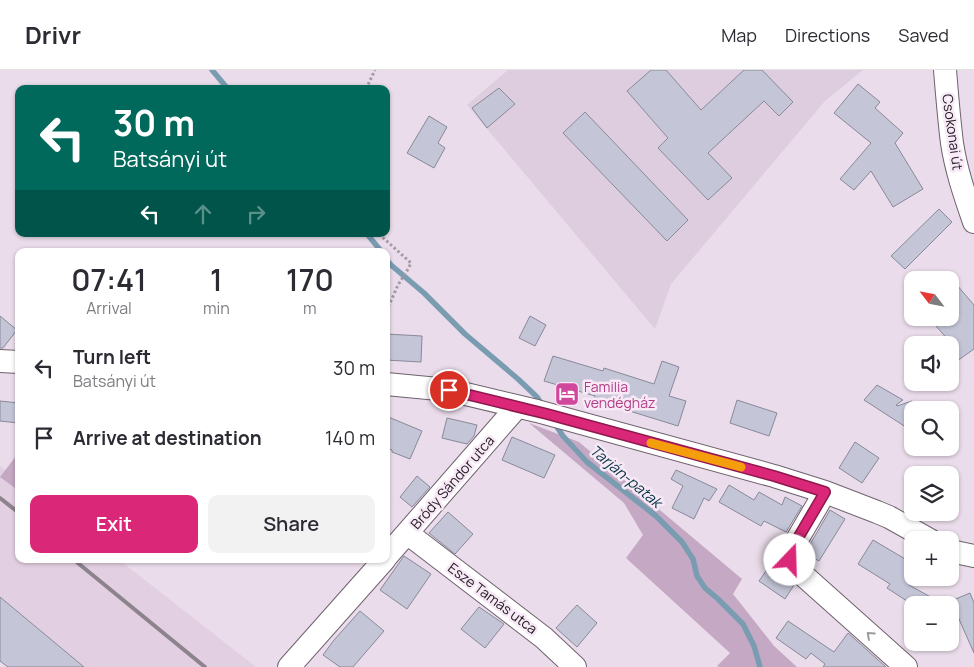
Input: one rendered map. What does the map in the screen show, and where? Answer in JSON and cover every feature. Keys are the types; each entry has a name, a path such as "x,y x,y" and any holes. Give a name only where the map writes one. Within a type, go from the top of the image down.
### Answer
{"street":[{"name":"Csokonai út","path":"944,70 954,150 974,222"},
{"path":"0,360 15,362"},
{"path":"390,384 449,390 527,409 774,476 825,492 889,517 914,531"},
{"name":"Bródy Sándor utca","path":"390,552 527,409"},
{"path":"825,492 791,550 790,560 794,567 906,667"},
{"name":"Esze Tamás utca","path":"407,533 544,638 575,667"},
{"path":"959,553 974,556"},
{"name":"Bródy Sándor utca","path":"289,667 381,563"}],"path":[{"path":"368,85 375,70"},
{"path":"382,237 411,263 390,303"}],"shaded area":[{"path":"508,70 863,70 825,101 671,284 655,329 467,105"},
{"path":"529,423 579,442 742,579 733,594 774,646 797,667 717,666 730,653 626,558 643,535 624,503"},
{"path":"15,457 15,488 0,477"},
{"path":"0,466 15,478 15,563 123,563 256,667 84,667 0,597"}],"building":[{"path":"651,70 666,70 701,110 744,70 762,70 793,102 779,116 764,101 708,153 732,178 708,200 658,148 668,138 627,91"},
{"path":"858,84 880,102 875,108 903,133 895,143 923,189 893,207 871,171 854,190 840,179 871,143 834,113"},
{"path":"499,88 515,104 487,128 472,108"},
{"path":"585,112 688,220 667,241 563,133"},
{"path":"429,116 447,127 438,143 445,148 434,168 407,153"},
{"path":"939,209 952,222 905,269 891,256"},
{"path":"959,288 974,305 974,349 959,360 959,336 945,336 936,326 959,326"},
{"path":"0,316 15,328 15,333 3,348 0,348"},
{"path":"530,316 546,325 535,346 519,338"},
{"path":"390,334 422,336 421,362 390,360"},
{"path":"553,356 603,371 604,368 654,384 662,361 679,367 669,396 686,401 678,426 594,400 595,396 544,381"},
{"path":"877,385 903,400 896,405 904,404 904,426 864,400"},
{"path":"737,400 777,413 769,436 730,423"},
{"path":"0,401 15,403 15,423 0,421"},
{"path":"390,418 422,431 410,459 392,452 390,449"},
{"path":"447,418 477,425 474,436 467,444 442,438"},
{"path":"512,437 555,455 544,478 502,460"},
{"path":"855,442 879,458 862,483 839,468"},
{"path":"676,470 717,489 709,501 704,498 694,519 672,508 683,486 671,479"},
{"path":"417,476 430,487 412,507 400,497"},
{"path":"729,485 754,500 759,492 782,505 785,497 802,506 786,532 764,521 761,526 719,502"},
{"path":"830,510 845,519 819,561 805,553"},
{"path":"448,512 473,534 455,554 429,533"},
{"path":"873,540 904,558 904,586 911,586 929,596 904,596 904,599 887,588 890,584 858,564"},
{"path":"404,556 431,574 407,609 380,590"},
{"path":"771,564 780,570 794,585 785,599 759,581"},
{"path":"970,593 974,603 974,653 959,619 959,598"},
{"path":"0,597 84,667 8,667 0,661"},
{"path":"577,605 597,623 577,647 556,628"},
{"path":"479,607 504,624 485,648 461,629"},
{"path":"360,611 384,631 353,667 340,667 323,655"},
{"path":"788,621 834,652 848,633 886,667 823,667 825,664 811,653 806,659 776,638"}],"waterway":[{"name":"Tarján-patak","path":"212,70 225,85"},
{"name":"Tarján-patak","path":"369,237 379,248"},
{"name":"Tarján-patak","path":"390,264 424,293 465,334 518,379 537,397 543,406"},
{"name":"Tarján-patak","path":"555,424 563,436 587,462 656,516 682,542 693,559 697,576 705,588 743,624 754,646 760,667"}],"railway":[{"path":"0,498 15,510"},
{"path":"78,563 205,667"}],"slow traffic":[{"path":"651,443 741,467"}],"place":[{"name":"Familia vendégház","path":"567,394"}],"route":[{"path":"449,390 547,414 774,476 825,492 791,550 790,560"}]}
